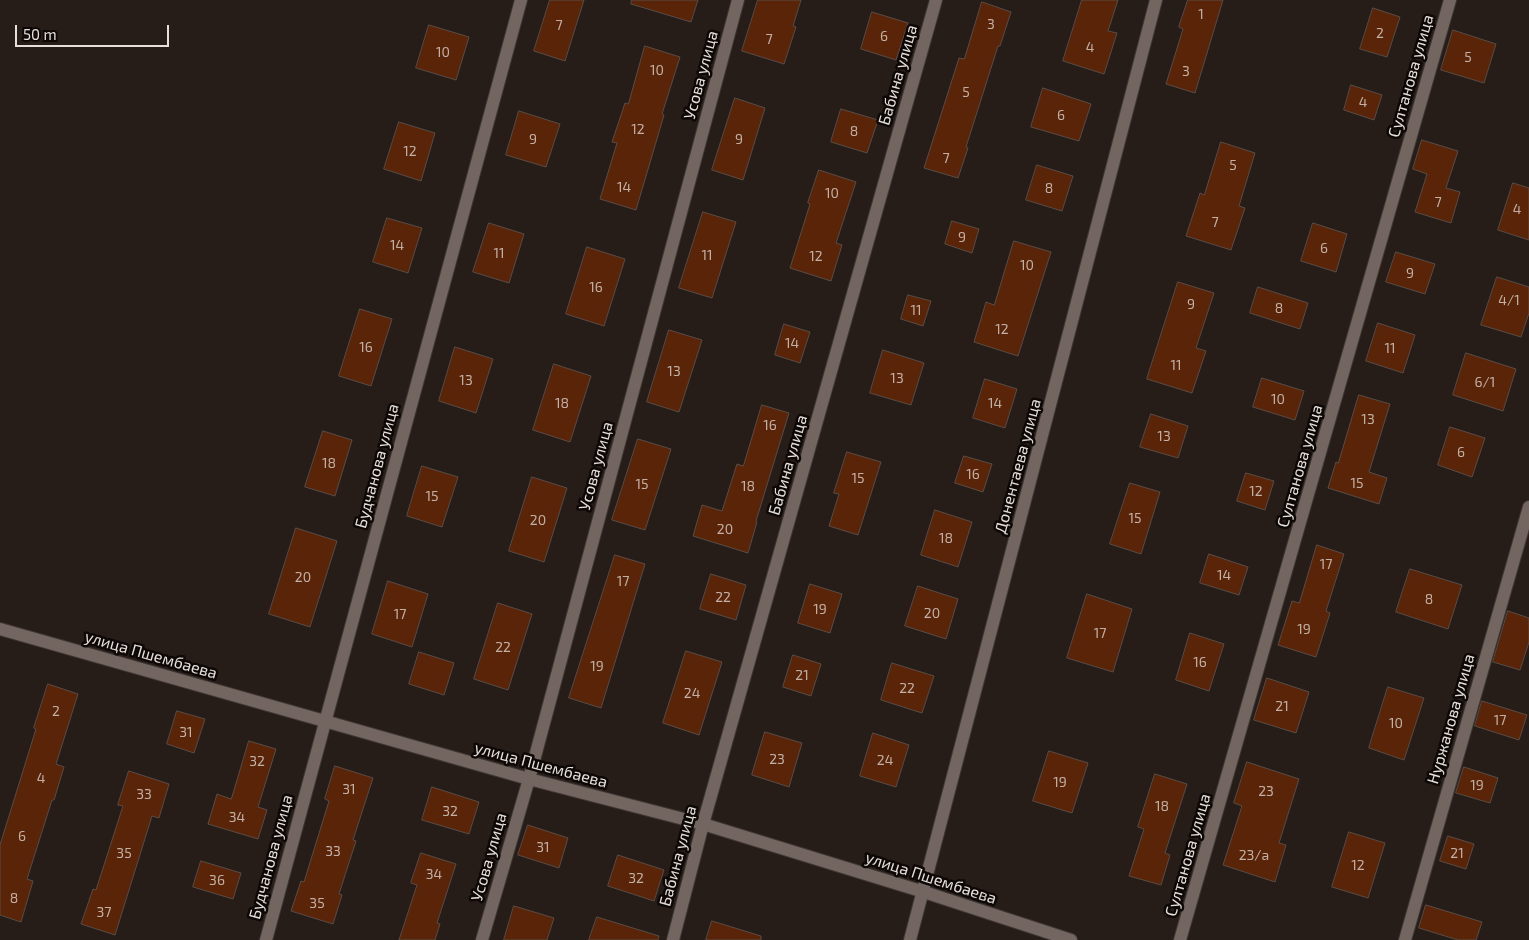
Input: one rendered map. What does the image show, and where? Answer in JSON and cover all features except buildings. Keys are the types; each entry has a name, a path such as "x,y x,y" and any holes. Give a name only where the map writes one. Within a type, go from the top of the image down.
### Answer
{"street":[{"name":"Будчанова улица","path":"266,940 521,0"},
{"name":"Усова улица","path":"482,940 529,779 738,0"},
{"name":"Бабина улица","path":"673,940 703,824 936,0"},
{"name":"Донентаева улица","path":"910,940 1156,0"},
{"name":"Султанова улица","path":"1180,940 1450,0"},
{"name":"Нуржанова улица","path":"1404,940 1529,507"},
{"name":"улица Пшембаева","path":"0,629 529,779 703,824 924,892 1071,940"}]}
